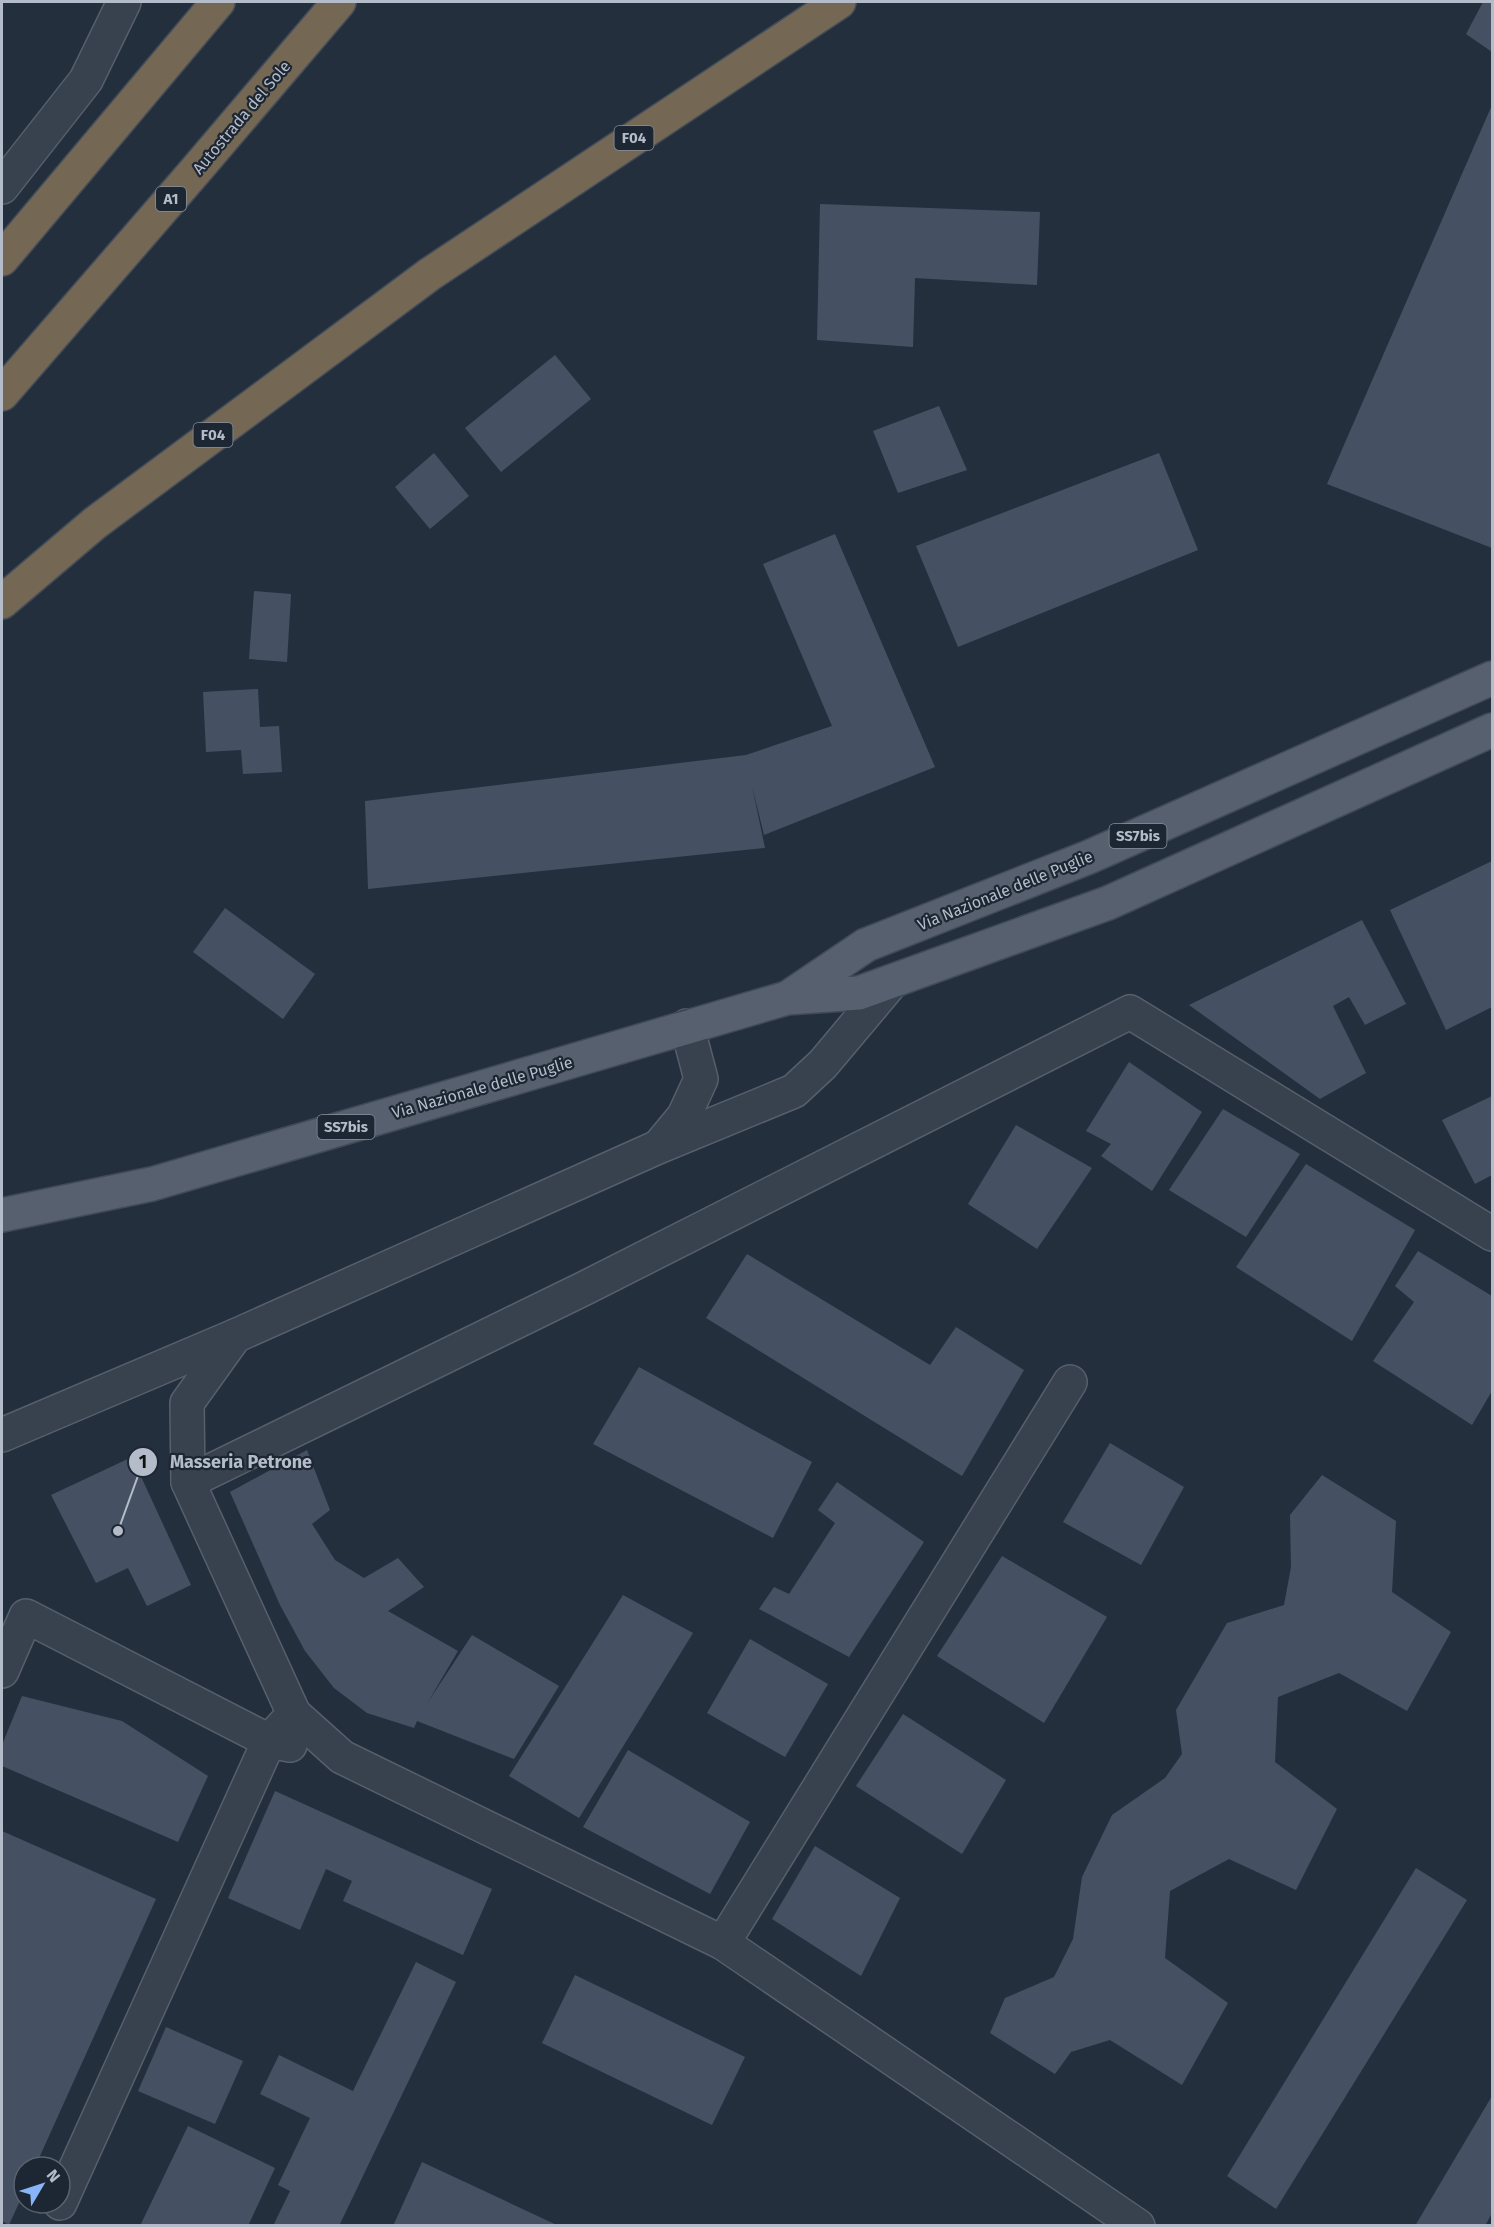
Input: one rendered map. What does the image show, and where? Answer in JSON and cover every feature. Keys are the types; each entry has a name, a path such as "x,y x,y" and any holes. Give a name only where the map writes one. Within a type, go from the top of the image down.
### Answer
{"highway":[{"path":"2,259 218,2"},
{"name":"Autostrada del Sole","path":"2,394 339,2"},
{"name":"F04","path":"2,602 95,523 430,274 838,2"}],"main road":[{"name":"Via Nazionale delle Puglie","path":"787,998 866,945 1089,857 1492,678"},
{"name":"Via Nazionale delle Puglie","path":"2,1215 152,1184 787,998 860,993 891,983 1108,903 1492,730"}],"street":[{"path":"2,187 86,80 124,2"},
{"path":"2,1435 235,1336 658,1147 794,1091 823,1064 891,983"},
{"path":"188,1482 585,1288 1130,1012 1492,1234"},
{"path":"658,1147 684,1116 701,1079 687,1026"},
{"path":"235,1336 187,1403 188,1482 294,1714 342,1757"},
{"path":"723,1943 1070,1382"},
{"path":"2,1671 14,1610 269,1741 342,1757 723,1943 1138,2226"},
{"path":"72,2176 269,1741 294,1714"}],"building":[{"path":"1483,2 1492,2 1492,52 1466,34"},
{"path":"1492,105 1492,548 1327,484"},
{"path":"820,204 1040,212 1037,285 915,278 913,347 817,340"},
{"path":"555,355 591,399 501,472 465,428"},
{"path":"939,406 967,470 898,493 873,431"},
{"path":"434,453 469,496 430,529 395,487"},
{"path":"1159,453 1198,550 958,647 916,546"},
{"path":"835,534 935,767 764,835 752,786 765,848 368,889 365,801 746,755 832,726 763,564"},
{"path":"254,591 291,594 287,662 249,659"},
{"path":"258,689 260,727 279,726 282,772 243,774 241,750 206,752 203,692"},
{"path":"1492,861 1492,1007 1446,1030 1390,910"},
{"path":"225,908 315,974 283,1019 193,952"},
{"path":"1362,920 1406,1004 1365,1025 1349,997 1333,1006 1366,1073 1320,1099 1189,1005"},
{"path":"1129,1062 1202,1112 1152,1191 1101,1156 1111,1144 1086,1131"},
{"path":"1492,1096 1492,1175 1475,1184 1442,1120"},
{"path":"1223,1109 1300,1154 1246,1237 1169,1190"},
{"path":"1016,1125 1092,1168 1037,1249 968,1204"},
{"path":"1306,1164 1415,1230 1352,1341 1236,1267"},
{"path":"1418,1251 1492,1296 1492,1391 1472,1425 1373,1361 1414,1302 1395,1286"},
{"path":"747,1254 930,1365 956,1327 1024,1370 962,1476 706,1318"},
{"path":"639,1367 812,1462 773,1538 593,1444"},
{"path":"1110,1443 1184,1487 1141,1565 1063,1522"},
{"path":"307,1450 330,1510 312,1524 335,1560 364,1578 398,1558 424,1587 388,1611 458,1651 428,1702 472,1635 559,1686 514,1759 417,1721 414,1728 367,1713 334,1688 305,1651 280,1605 230,1492"},
{"path":"132,1457 191,1585 147,1606 128,1568 96,1583 51,1495"},
{"path":"1322,1475 1396,1521 1392,1592 1451,1632 1407,1711 1339,1673 1278,1697 1275,1762 1337,1809 1296,1890 1229,1859 1170,1891 1165,1958 1228,2003 1182,2085 1110,2040 1071,2052 1055,2074 990,2033 1005,1998 1054,1977 1073,1939 1082,1877 1112,1815 1165,1778 1182,1754 1176,1710 1227,1623 1284,1605 1291,1567 1290,1515"},
{"path":"837,1482 924,1542 849,1657 759,1609 774,1587 789,1594 835,1523 818,1510"},
{"path":"1002,1556 1107,1617 1044,1723 937,1656"},
{"path":"623,1595 693,1633 579,1818 509,1776"},
{"path":"750,1639 828,1684 785,1757 707,1713"},
{"path":"22,1696 122,1721 208,1776 178,1842 2,1766 2,1745"},
{"path":"903,1714 1006,1780 962,1854 856,1786"},
{"path":"628,1750 750,1822 710,1894 583,1827"},
{"path":"275,1791 492,1889 463,1955 343,1901 352,1881 326,1869 300,1930 228,1898"},
{"path":"2,1831 156,1899 40,2155 12,2155 14,2215 9,2225 2,2221"},
{"path":"815,1846 900,1898 861,1976 772,1919"},
{"path":"1416,1868 1467,1900 1276,2209 1227,2176"},
{"path":"416,1962 456,1982 339,2226 273,2226 290,2191 278,2185 310,2118 260,2094 279,2055 353,2091"},
{"path":"575,1975 745,2057 712,2125 542,2043"},
{"path":"166,2027 243,2061 215,2124 138,2091"},
{"path":"1492,2096 1492,2213 1485,2226 1415,2226"},
{"path":"188,2126 275,2168 248,2226 140,2226"},
{"path":"422,2162 559,2226 393,2226"}],"place":[{"name":"Masseria Petrone","path":"118,1531"}]}
